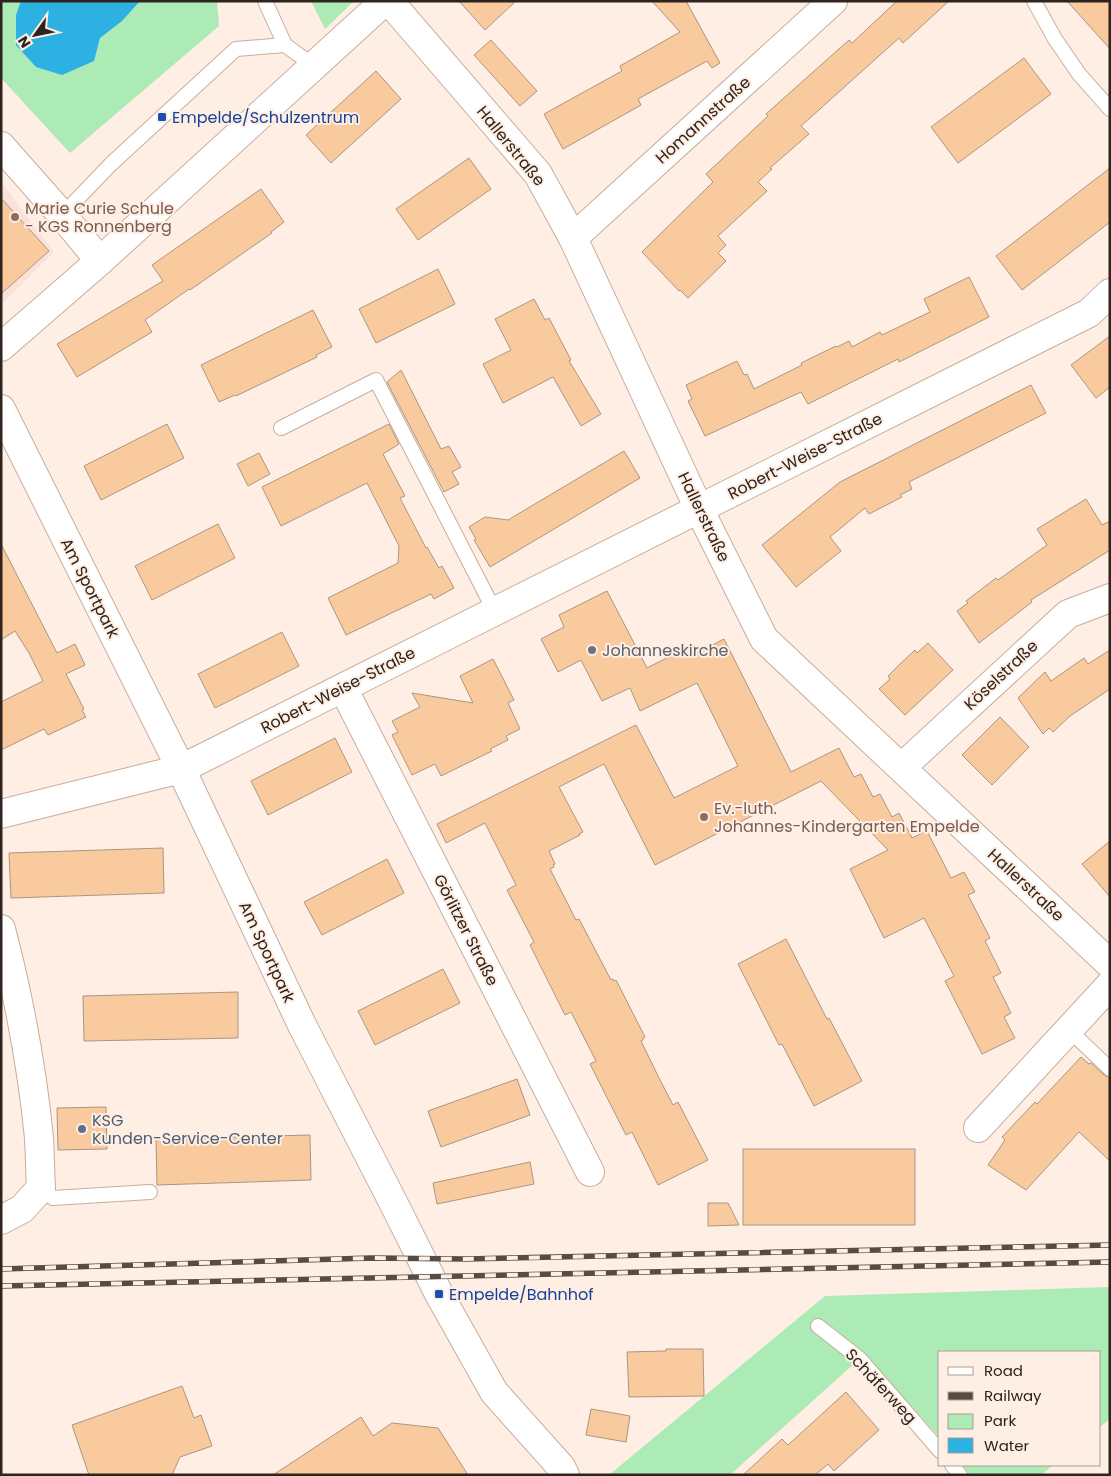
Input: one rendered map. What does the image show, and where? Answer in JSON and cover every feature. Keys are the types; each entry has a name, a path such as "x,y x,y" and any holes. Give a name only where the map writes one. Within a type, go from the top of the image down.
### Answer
{"street":[{"path":"1,347 100,261 385,1"},
{"name":"Hallerstraße","path":"389,1 538,174 573,238 699,510 764,639 1110,964"},
{"name":"Homannstraße","path":"573,238 833,1"},
{"path":"1,146 100,261"},
{"name":"Robert-Weise-Straße","path":"1,814 181,769 1089,313 1110,293"},
{"name":"Am Sportpark","path":"1,409 181,769 302,1025 391,1197 438,1294 494,1392 561,1467 565,1475"},
{"name":"Köselstraße","path":"902,767 1068,614 1110,598"},
{"name":"Görlitzer Straße","path":"343,688 590,1172"},
{"path":"1,930 21,1013 30,1068 39,1139 41,1188 22,1209 1,1220"},
{"path":"978,1128 1110,985"}],"lane":[{"path":"265,1 285,44 314,66"},
{"path":"1034,1 1055,38 1080,74 1110,109"},
{"path":"62,215 111,164 236,49 285,44"},
{"path":"281,428 376,380 495,612"},
{"path":"1068,1030 1110,1069"},
{"path":"41,1188 53,1198 150,1192"},
{"name":"Schäferweg","path":"818,1326 860,1359 938,1449"}],"shaded area":[{"name":"Marie Curie Schule - KGS Ronnenberg","path":"1,182 54,252 1,305"}],"green space":[{"path":"1,1 217,1 219,26 70,153 1,78"},
{"path":"311,1 354,1 325,29"},
{"path":"1110,1287 1110,1419 1101,1426 1101,1351 938,1351 938,1436 865,1354 730,1475 609,1475 825,1296"},
{"path":"963,1466 1052,1466 1041,1475 970,1475"}],"water":[{"path":"21,1 140,1 122,21 100,38 94,61 62,75 36,67 16,45 16,15"}],"building":[{"path":"459,1 516,1 485,30"},
{"path":"652,1 686,1 720,63 712,68 707,61 638,99 641,105 563,149 544,114 622,71 620,66 680,32"},
{"path":"897,1 949,1 903,43 899,38 801,126 809,134 770,168 772,169 758,182 767,191 718,236 726,245 718,253 726,261 688,298 642,252 713,182 706,174 768,116 766,114 849,40 852,43"},
{"path":"1067,1 1110,1 1110,49"},
{"path":"491,40 537,91 520,106 474,55"},
{"path":"1024,58 1051,94 958,163 931,127"},
{"path":"376,71 401,99 331,163 306,135"},
{"path":"469,158 491,189 418,240 396,209"},
{"path":"1110,168 1110,222 1022,290 996,256"},
{"path":"261,189 284,222 272,233 145,320 152,332 77,377 57,344 163,281 152,265"},
{"name":"Marie Curie Schule - KGS Ronnenberg","path":"1,198 49,251 1,294"},
{"path":"438,269 455,304 376,343 359,309"},
{"path":"969,277 989,317 899,362 898,359 808,404 801,392 705,436 688,401 692,399 686,385 737,361 744,375 747,374 754,389 836,346 849,341 852,347 880,332 882,335 930,312 924,299"},
{"path":"534,299 545,320 549,318 571,360 569,361 601,414 581,426 553,377 503,403 483,364 511,350 495,319"},
{"path":"313,310 332,347 316,355 317,357 236,396 219,402 201,365"},
{"path":"1110,336 1110,387 1096,398 1071,365"},
{"path":"401,370 441,449 449,446 461,467 452,472 459,484 444,492 387,382"},
{"path":"1031,385 1046,413 909,482 912,489 900,495 902,497 869,514 865,508 830,537 841,551 796,587 762,545 840,482"},
{"path":"167,424 184,458 101,500 84,466"},
{"path":"389,424 399,444 383,454 405,496 400,498 426,548 439,568 442,566 454,588 434,599 431,594 346,635 328,598 398,563 399,546 367,483 281,526 262,487"},
{"path":"624,451 640,478 490,567 474,540 476,539 469,527 485,517 508,520"},
{"path":"259,453 270,474 248,486 237,464"},
{"path":"1086,499 1102,525 1110,521 1110,550 1031,600 1032,602 979,643 957,611 968,603 966,601 996,578 998,580 1047,545 1037,529"},
{"path":"218,524 235,558 152,600 135,566"},
{"path":"1,544 57,653 75,644 85,665 66,674 84,709 82,710 86,717 48,735 44,729 1,750 1,702 43,681 15,631 1,640"},
{"path":"607,591 647,668 690,646 695,654 724,639 791,772 839,748 854,777 861,774 873,797 880,794 892,817 899,813 912,838 927,831 951,878 964,872 975,892 968,895 990,938 985,941 1001,973 993,977 1011,1013 1004,1017 1015,1038 982,1054 945,981 954,976 924,918 884,938 850,869 888,850 821,781 655,865 604,764 559,787 583,832 549,851 555,864 550,869 576,920 579,919 611,980 616,980 645,1037 641,1041 660,1080 673,1105 678,1102 708,1160 658,1185 632,1132 626,1135 590,1064 596,1061 571,1012 565,1015 530,945 534,942 507,890 516,885 485,823 446,843 437,824 636,725 674,798 738,766 697,683 640,711 630,688 602,701 581,660 558,672 541,639 564,627 559,615"},
{"path":"282,632 299,666 215,708 198,674"},
{"path":"928,643 953,670 905,715 879,689 890,679 888,676 900,664 915,650 917,653"},
{"path":"1110,650 1110,689 1070,716 1053,732 1049,728 1043,734 1018,698 1045,672 1051,681 1084,658 1088,664"},
{"path":"493,659 514,700 508,703 520,729 506,736 508,740 490,749 492,751 441,776 435,764 412,775 392,735 398,732 392,721 420,707 412,693 473,703 460,676"},
{"path":"1000,717 1029,747 992,785 962,755"},
{"path":"335,738 352,772 268,815 251,781"},
{"path":"1110,841 1110,897 1082,864"},
{"path":"163,848 164,893 11,898 9,853"},
{"path":"387,859 404,893 322,935 304,902"},
{"path":"786,939 827,1019 829,1018 862,1081 814,1106 782,1044 779,1045 738,964"},
{"path":"443,969 460,1003 375,1045 358,1011"},
{"path":"238,992 238,1038 84,1041 83,996"},
{"path":"1081,1057 1110,1078 1110,1161 1079,1132 1026,1190 988,1165 1005,1140 1002,1137 1035,1102 1037,1104"},
{"path":"517,1079 530,1115 441,1147 428,1111"},
{"name":"KSG Kunden-Service-Center","path":"106,1107 107,1149 58,1150 57,1108"},
{"path":"310,1135 311,1180 157,1185 156,1139"},
{"path":"743,1149 915,1149 915,1225 743,1225"},
{"path":"530,1162 534,1184 437,1204 433,1183"},
{"path":"708,1203 728,1203 739,1225 708,1226"},
{"path":"666,1349 703,1349 704,1396 629,1397 627,1352 666,1351"},
{"path":"182,1386 194,1418 201,1415 212,1446 180,1457 172,1475 89,1475 72,1425"},
{"path":"846,1392 879,1430 834,1471 828,1464 815,1475 743,1475 782,1439 788,1445"},
{"path":"591,1409 630,1416 626,1442 586,1435"},
{"path":"361,1417 373,1436 392,1423 438,1428 468,1475 273,1475"}],"railway":[{"path":"1,1269 371,1258 466,1259 1110,1245"},
{"path":"1,1286 1110,1262"}],"place":[{"name":"Empelde/Schulzentrum","path":"162,117"},
{"name":"Marie Curie Schule - KGS Ronnenberg","path":"15,217"},
{"name":"Johanneskirche","path":"592,650"},
{"name":"Ev.-luth. Johannes-Kindergarten Empelde","path":"704,817"},
{"name":"KSG Kunden-Service-Center","path":"82,1129"},
{"name":"Empelde/Bahnhof","path":"439,1294"}]}
